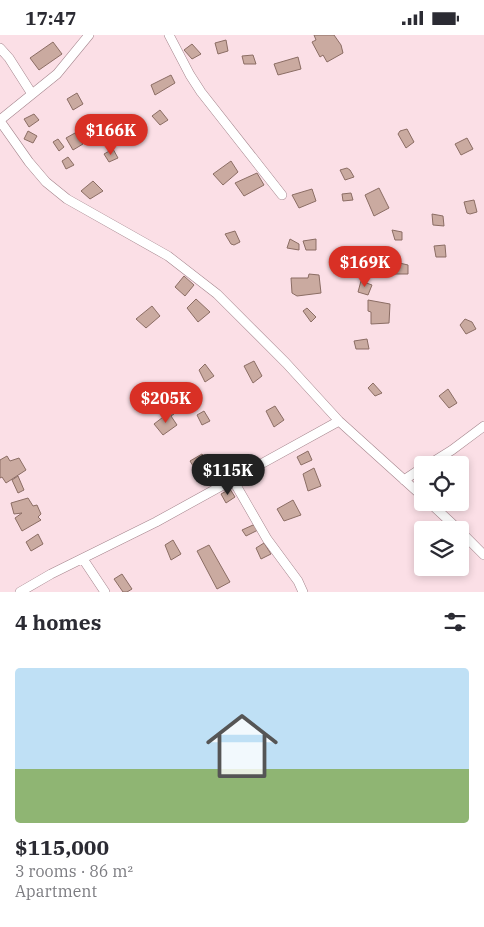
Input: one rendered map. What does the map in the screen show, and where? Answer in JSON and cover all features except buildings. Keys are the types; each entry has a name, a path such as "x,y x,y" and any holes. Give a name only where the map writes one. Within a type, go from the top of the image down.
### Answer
{"street":[{"path":"89,35 57,74 0,121 29,162 46,182 67,199 168,256 217,294 286,363 339,421 414,489"},
{"path":"169,35 201,92 282,195"},
{"path":"0,48 9,58 32,94"},
{"path":"20,592 51,574 234,480 339,421"},
{"path":"441,456 484,426"},
{"path":"404,480 414,473"},
{"path":"234,480 267,539 298,581 303,592"},
{"path":"439,511 450,521"},
{"path":"469,539 484,555"},
{"path":"83,559 105,592"}]}
